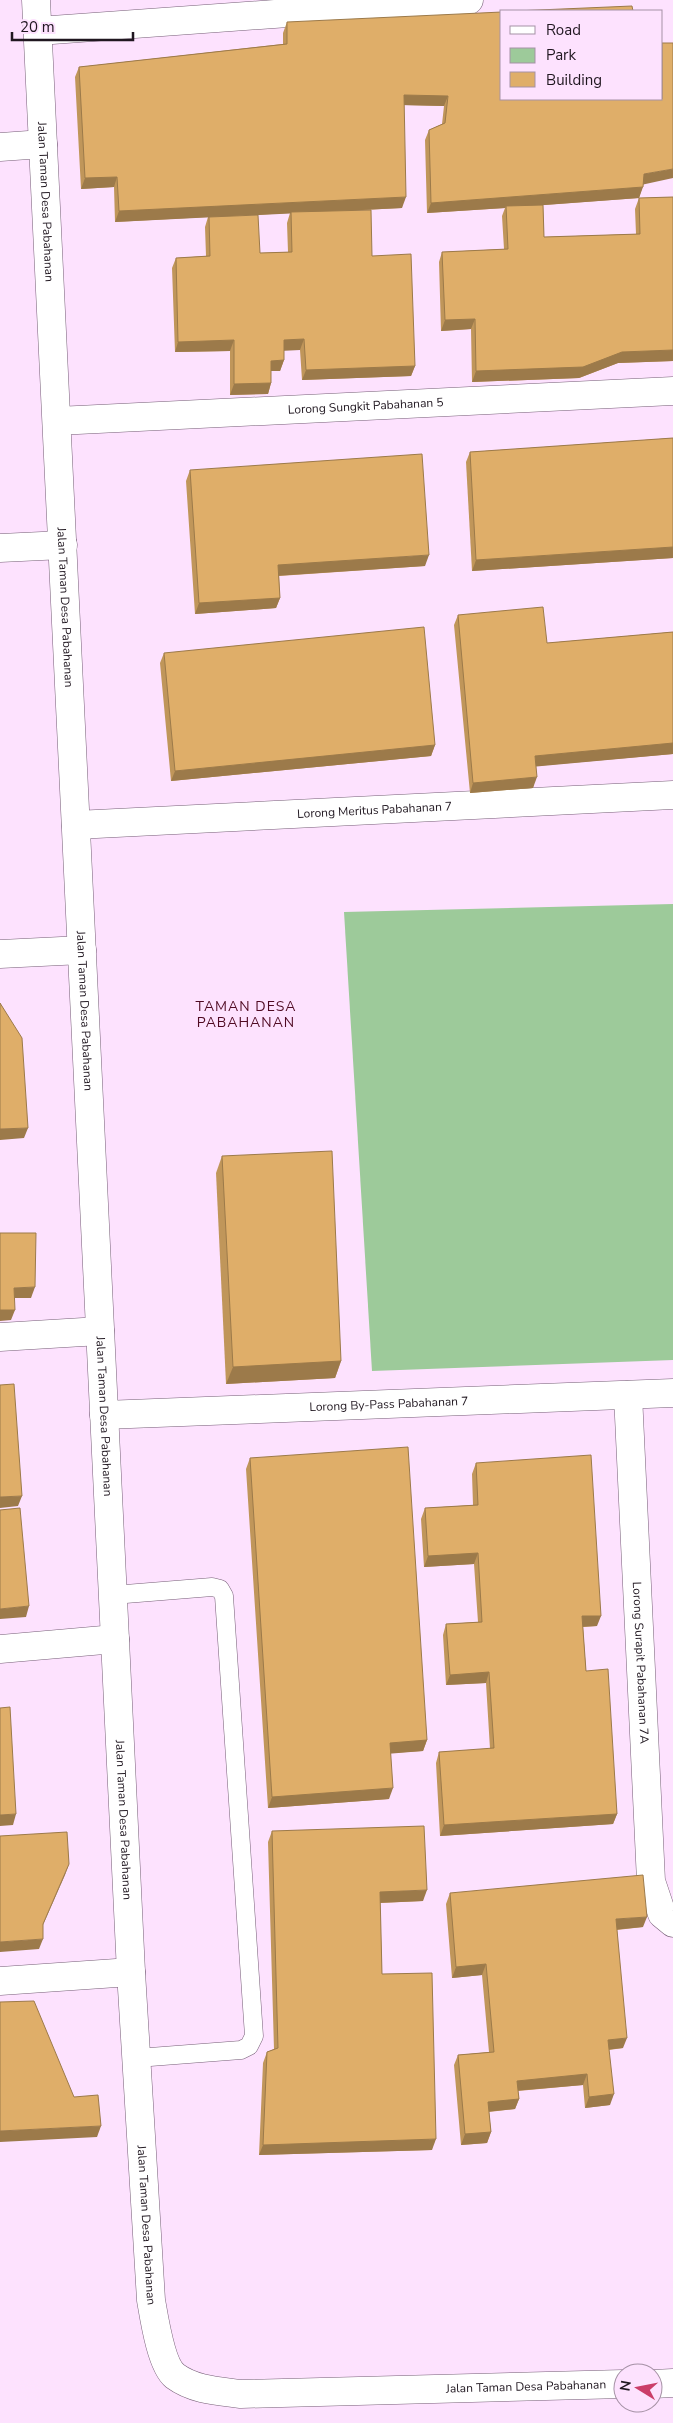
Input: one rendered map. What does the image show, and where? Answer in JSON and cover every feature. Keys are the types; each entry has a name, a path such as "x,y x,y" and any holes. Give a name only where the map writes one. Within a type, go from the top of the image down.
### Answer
{"street":[{"name":"Jalan Taman Desa Pabahanan","path":"36,0 131,1972 151,2300 158,2340 174,2375 204,2390 241,2394 613,2384"},
{"path":"38,30 469,0"},
{"path":"0,147 43,144"},
{"name":"Lorong Sungkit Pabahanan 5","path":"57,421 673,391"},
{"path":"0,548 63,545"},
{"name":"Lorong Meritus Pabahanan 7","path":"76,824 673,795"},
{"path":"0,954 82,950"},
{"path":"0,1337 100,1331"},
{"name":"Lorong By-Pass Pabahanan 7","path":"104,1415 673,1393"},
{"name":"Lorong Surapit Pabahanan 7A","path":"628,1395 651,1881 662,1914 673,1923"},
{"path":"0,1649 115,1639"},
{"path":"0,1981 131,1972"}],"lane":[{"path":"113,1595 212,1587 220,1589 224,1596 254,2036 249,2046 241,2050 137,2058"}],"green space":[{"path":"673,904 673,1360 372,1371 344,912"}],"building":[{"path":"632,6 633,10 538,10"},
{"path":"500,12 500,100 663,100 663,43 673,43 673,169 644,174 643,187 431,203 429,130 445,123 448,96 404,95 406,197 119,211 117,177 85,178 79,67 287,44 287,22"},
{"path":"673,197 673,350 622,352 583,367 476,371 475,319 445,320 442,252 508,249 506,206 543,205 544,237 640,234 639,198"},
{"path":"371,210 372,256 411,254 415,366 306,370 304,339 284,340 284,360 271,361 271,383 234,384 234,340 178,342 176,258 210,256 209,217 258,215 260,253 292,252 291,212"},
{"path":"673,438 673,547 476,560 470,452"},
{"path":"422,454 429,555 278,565 280,598 199,603 190,470"},
{"path":"543,607 547,643 673,632 673,743 535,756 537,777 473,783 458,615"},
{"path":"424,627 435,745 175,771 164,653"},
{"path":"0,1003 22,1038 28,1128 0,1129"},
{"path":"332,1151 341,1361 233,1367 222,1156"},
{"path":"0,1233 36,1233 35,1287 14,1288 15,1310 0,1310"},
{"path":"14,1384 22,1496 0,1497 0,1385"},
{"path":"408,1447 427,1740 390,1743 393,1788 272,1797 250,1458"},
{"path":"591,1455 601,1616 582,1616 586,1671 608,1669 617,1814 444,1825 439,1752 494,1748 489,1672 450,1675 446,1624 482,1622 478,1553 428,1556 425,1508 478,1505 476,1463"},
{"path":"20,1508 29,1606 0,1609 0,1510"},
{"path":"10,1707 16,1814 0,1815 0,1708"},
{"path":"424,1826 427,1890 380,1892 382,1974 432,1973 436,2139 263,2145 267,2052 278,2048 272,1831"},
{"path":"67,1832 69,1864 43,1924 43,1939 0,1942 0,1836"},
{"path":"643,1875 647,1917 616,1919 627,2038 608,2040 614,2094 589,2097 587,2074 517,2081 519,2099 488,2102 491,2132 465,2134 458,2055 494,2052 486,1964 456,1967 450,1893"},
{"path":"34,2001 74,2097 98,2095 101,2126 0,2131 0,2002"}],"district":[{"name":"TAMAN DESA PABAHANAN","path":"246,1014"}]}
